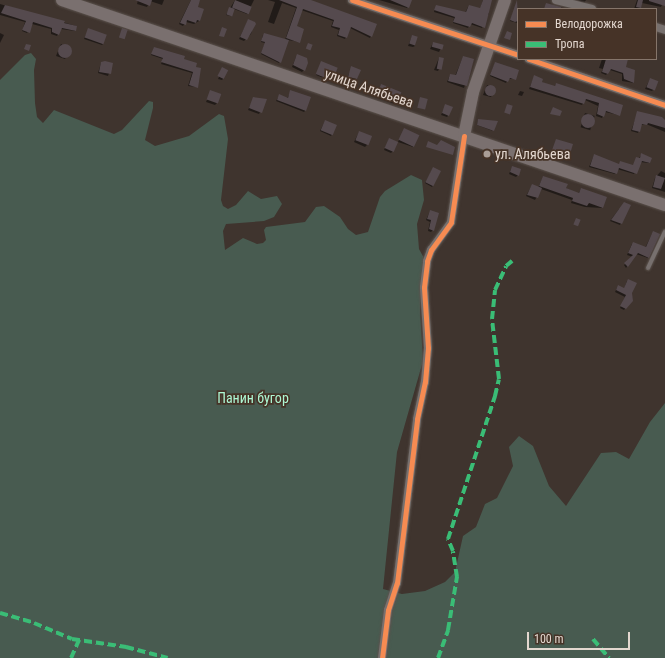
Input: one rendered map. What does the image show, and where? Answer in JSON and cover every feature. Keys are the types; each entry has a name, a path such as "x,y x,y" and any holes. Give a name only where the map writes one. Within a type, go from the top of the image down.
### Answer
{"main road":[{"name":"улица Алябьева","path":"62,0 665,205"},
{"path":"464,136 470,103 505,0"}],"street":[{"path":"352,0 517,55"},
{"path":"556,0 588,8"},
{"path":"532,60 665,105"},
{"path":"382,658 388,610 397,583 416,419 425,382 428,348 424,287 427,261 431,250 451,222 464,136"}],"lane":[{"path":"648,268 665,232"}],"green space":[{"name":"Панин бугор","path":"31,53 36,59 34,70 37,117 43,123 54,110 114,134 122,130 149,101 153,102 153,108 145,140 155,146 189,136 219,114 224,116 228,139 221,200 223,206 228,209 236,205 248,191 261,199 277,196 282,204 274,217 264,221 226,224 223,231 225,250 243,238 257,244 263,243 266,240 264,230 266,227 305,222 316,207 324,206 340,217 348,229 356,235 368,232 380,197 385,191 411,175 422,180 424,200 417,224 419,249 424,258 420,310 423,361 397,452 383,589 402,594 425,591 445,582 455,572 463,536 476,527 485,504 497,498 513,466 509,447 519,436 533,446 549,486 566,506 601,453 616,452 629,459 650,422 665,403 665,658 0,658 0,80 25,55"}],"building":[{"path":"135,0 152,0 150,6"},
{"path":"191,0 200,0 198,7 204,9 200,21 197,20 196,23 187,20 186,25 180,23"},
{"path":"235,0 252,7 249,14 232,7"},
{"path":"279,0 311,0 377,24 372,37 351,27 347,38 338,35 340,28 332,26 334,20 303,9 297,26 304,29 300,43 286,38 297,7"},
{"path":"390,0 412,0 409,8"},
{"path":"483,0 492,0 485,28 472,23 470,27 453,22 455,17 434,10 436,5 466,12 469,5 480,8"},
{"path":"517,0 517,21 510,20"},
{"path":"638,0 643,0 641,8 636,7"},
{"path":"665,0 665,6 649,1"},
{"path":"546,3 561,7 561,8 544,8"},
{"path":"5,5 65,21 64,23 77,26 76,31 62,28 59,35 52,32 52,28 33,22 30,33 22,30 26,21 1,13"},
{"path":"229,7 235,9 232,16 227,15"},
{"path":"248,19 256,24 247,40 240,37"},
{"path":"222,27 227,29 224,37 219,36"},
{"path":"88,28 107,35 103,44 85,37"},
{"path":"122,28 128,30 125,39 119,38"},
{"path":"507,31 512,33 510,40 504,38"},
{"path":"264,33 289,40 281,63 261,53 265,42 261,41"},
{"path":"412,35 418,37 415,45 409,44"},
{"path":"433,42 444,45 442,50 432,47"},
{"path":"308,43 313,45 310,50 306,49"},
{"path":"26,44 31,45 29,51 24,49"},
{"path":"65,44 70,46 72,51 70,56 65,58 60,56 58,51 60,46"},
{"path":"154,47 185,56 184,59 197,63 196,67 201,68 198,88 189,85 193,72 161,62 163,58 151,54"},
{"path":"297,54 307,58 308,63 305,71 293,65"},
{"path":"463,56 474,59 467,86 448,81 450,74 456,75"},
{"path":"439,57 444,58 442,70 437,69"},
{"path":"606,60 628,60 626,67 635,70 634,83 624,79 623,73 611,69 608,74 602,72"},
{"path":"105,61 113,63 111,74 99,72 101,62"},
{"path":"321,61 338,68 332,81 316,74"},
{"path":"495,62 519,70 516,80 510,78 508,82 490,75"},
{"path":"351,66 361,70 357,79 348,77"},
{"path":"222,67 228,70 224,79 217,76"},
{"path":"534,75 543,79 542,82 555,86 556,83 623,105 620,116 606,111 604,117 597,114 599,103 586,99 584,104 530,87"},
{"path":"650,78 658,81 655,91 646,87"},
{"path":"381,84 401,92 397,103 377,95"},
{"path":"490,84 494,86 496,90 494,94 490,96 486,94 484,90 486,86"},
{"path":"210,90 221,94 218,104 207,99"},
{"path":"290,90 311,97 306,111 277,100 279,94 288,98"},
{"path":"253,97 267,99 262,113 249,108"},
{"path":"420,97 428,99 425,110 417,108"},
{"path":"445,104 453,107 449,116 442,113"},
{"path":"507,104 513,106 510,114 504,113"},
{"path":"553,107 562,111 560,116 550,114"},
{"path":"637,111 662,117 665,120 665,128 648,123 647,125 642,124 640,132 632,130"},
{"path":"585,114 591,114 595,118 595,124 591,128 585,128 581,124 581,118"},
{"path":"478,119 498,121 494,131 477,125"},
{"path":"325,120 337,125 333,135 321,130"},
{"path":"404,128 419,135 414,147 399,140"},
{"path":"359,131 372,136 368,145 355,140"},
{"path":"389,138 398,142 394,152 385,148"},
{"path":"556,139 573,144 570,154 563,152 561,157 551,153"},
{"path":"441,140 455,147 453,155 426,147 428,141 437,145"},
{"path":"641,153 652,158 650,163 642,161 637,174 619,168 617,174 590,166 594,154 619,164 620,161 633,165 636,157 640,158"},
{"path":"512,166 521,169 519,176 510,172"},
{"path":"433,167 441,171 433,186 425,182"},
{"path":"656,175 665,178 661,189 653,187"},
{"path":"543,176 568,184 566,188 579,193 581,188 607,197 603,208 589,203 587,206 572,201 573,198 539,186"},
{"path":"532,184 542,188 538,198 527,195"},
{"path":"624,202 631,205 622,224 611,220"},
{"path":"430,210 439,213 434,231 429,229 431,220 427,219"},
{"path":"576,218 581,220 578,226 573,224"},
{"path":"653,231 660,234 649,258 638,253 628,267 624,263 633,255 628,253 633,242 646,247"},
{"path":"628,279 637,283 632,293 633,301 626,309 620,306 626,295 616,290 618,285 624,288"}],"marked path":[{"path":"438,658 448,630 457,577 453,551 448,539 495,396 499,379 492,319 495,290 506,266 512,261"},
{"path":"0,613 34,623 72,639 126,647 168,658"},
{"path":"593,639 609,658"},
{"path":"71,658 79,640"}],"cycle path":[{"path":"352,0 517,55"},
{"path":"532,60 665,105"},
{"path":"382,658 388,610 397,583 417,419 425,382 428,348 424,287 427,261 431,250 451,222 464,136"}],"place":[{"name":"ул. Алябьева","path":"487,154"}]}
